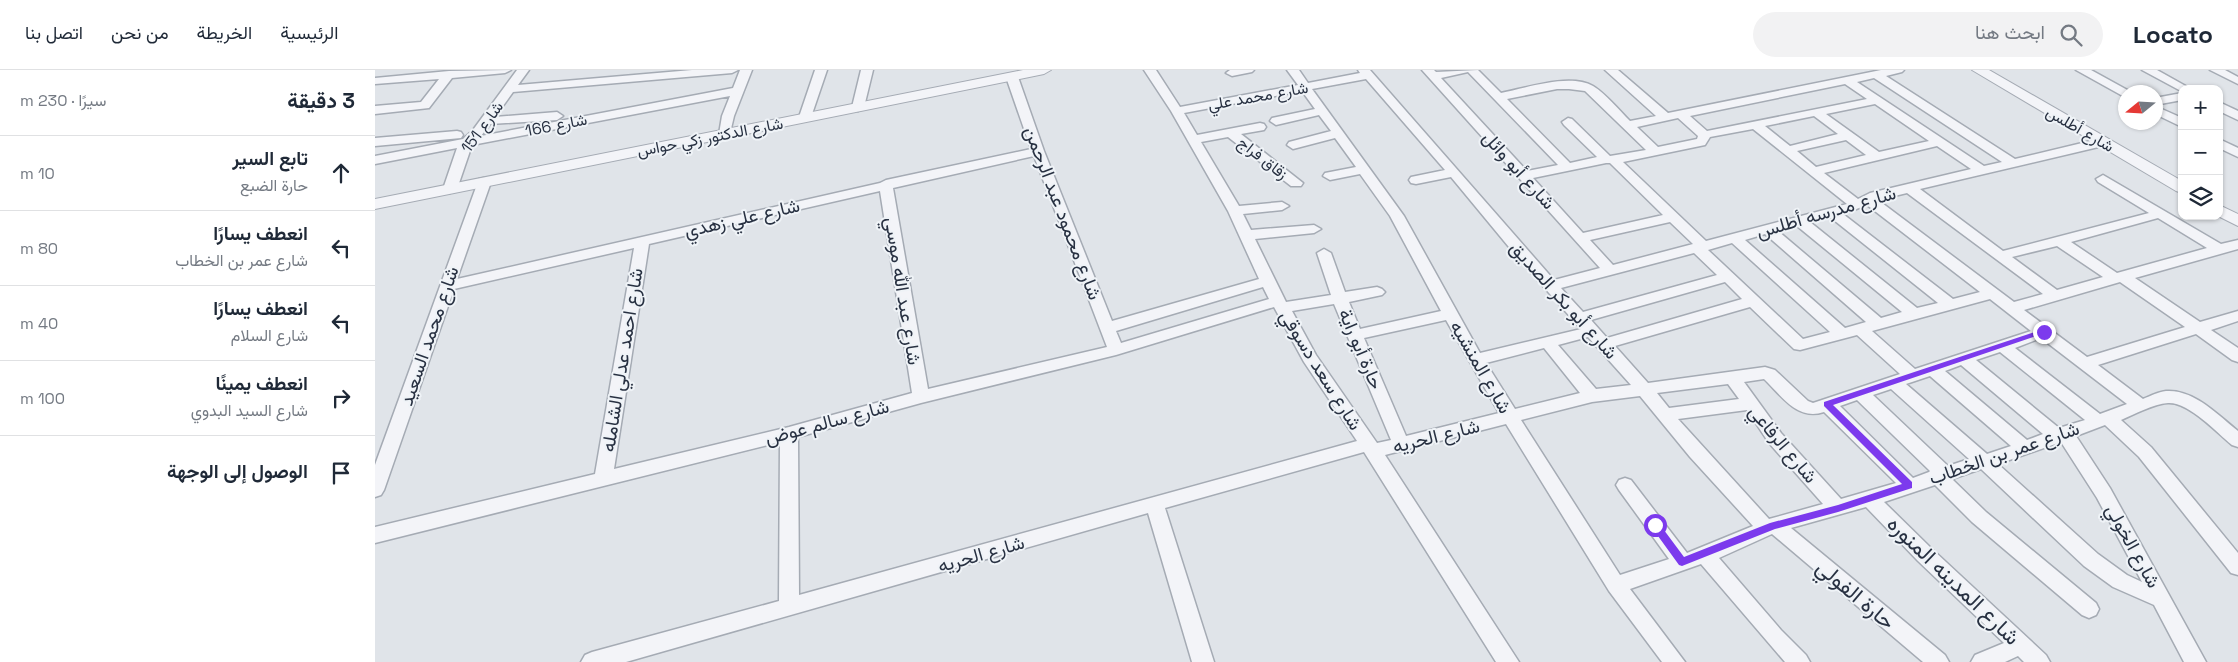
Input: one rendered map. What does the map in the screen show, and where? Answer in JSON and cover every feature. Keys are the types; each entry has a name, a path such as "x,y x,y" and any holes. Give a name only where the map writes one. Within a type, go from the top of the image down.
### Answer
{"street":[{"path":"375,81 505,70"},
{"name":"شارع 151","path":"450,189 462,149 466,142 477,133 523,70"},
{"path":"509,89 732,70"},
{"path":"725,134 728,116 746,70"},
{"path":"805,117 821,70"},
{"path":"858,107 867,70"},
{"name":"شارع الدكتور زكي حواس","path":"375,204 1044,70"},
{"name":"شارع سعد دسوقي","path":"1150,70 1177,111 1235,212 1279,305 1310,358 1371,448 1508,662"},
{"path":"1232,73 1248,70"},
{"name":"شارع المنشيه","path":"1293,70 1365,169 1409,236 1429,278 1511,417 1616,585 1674,662"},
{"path":"1430,73 1463,70"},
{"path":"1472,70 1567,167"},
{"path":"1611,70 1666,118"},
{"path":"1834,70 1982,171"},
{"path":"1628,125 1899,70"},
{"path":"2086,72 2107,70"},
{"path":"2148,70 2178,85"},
{"path":"2216,70 2238,81"},
{"name":"شارع أطلس","path":"1988,71 2178,186"},
{"name":"شارع أطلس","path":"1988,71 2178,173"},
{"path":"2086,72 2118,89"},
{"name":"شارع محمد علي","path":"1177,111 1305,87 1366,73"},
{"name":"شارع أبو بكر الصديق","path":"1366,73 1454,172 1550,286 1644,388 1665,415 1770,527"},
{"name":"شارع أبو وائل","path":"1430,73 1610,271"},
{"path":"375,110 425,105 449,74"},
{"path":"1877,74 2014,164"},
{"name":"شارع محمود عبد الرحمن","path":"1012,77 1038,151 1116,350"},
{"path":"1499,97 1569,85 1583,86 1589,89 1655,151"},
{"name":"شارع 166","path":"375,160 738,91"},
{"path":"2163,100 2178,97"},
{"path":"1704,136 1877,100"},
{"path":"2223,108 2238,116"},
{"path":"1276,121 1322,111"},
{"path":"1816,112 1877,157"},
{"path":"2163,113 2178,121"},
{"path":"485,121 581,114 596,117"},
{"path":"1681,115 1704,136"},
{"path":"1568,122 1674,217 1727,277 1801,346 1993,293"},
{"path":"1756,125 1814,171 1863,202 1993,293 2140,405"},
{"path":"1193,140 1260,127"},
{"path":"375,142 477,133"},
{"name":"زقاق فراج","path":"1231,133 1296,183"},
{"path":"1293,145 1339,133"},
{"path":"1524,176 1701,142 1704,136"},
{"path":"1787,150 1849,136"},
{"path":"1814,171 1939,142"},
{"name":"شارع مدرسه أطلس","path":"1550,286 1833,213 1909,188 2103,142"},
{"path":"2223,145 2238,153"},
{"name":"شارع علي زهدي","path":"447,286 886,184 1038,151"},
{"path":"1330,176 1365,169"},
{"path":"1416,180 1454,172"},
{"path":"2103,179 2218,249"},
{"name":"شارع محمد السعيد","path":"375,490 484,182"},
{"name":"شارع عبد الله موسي","path":"886,184 921,397"},
{"path":"1909,188 2055,296"},
{"path":"2223,199 2238,207"},
{"path":"1235,212 1282,206"},
{"path":"2223,212 2238,221"},
{"path":"1833,213 1951,305"},
{"path":"2001,256 2159,214"},
{"path":"1580,238 1674,217"},
{"path":"1800,221 1915,315"},
{"path":"1247,235 1314,228"},
{"path":"1768,230 1879,325"},
{"path":"1735,238 1843,335"},
{"name":"شارع احمد عدلي الشامله","path":"603,479 642,241"},
{"path":"2060,241 2198,328 2238,356"},
{"path":"2012,308 2238,244"},
{"name":"حارة أبو راية","path":"1323,254 1401,444"},
{"path":"1581,318 1727,277"},
{"path":"1107,328 1267,280"},
{"name":"شارع سالم عوض","path":"375,535 789,433 921,397 1116,350 1279,305 1340,299 1377,292"},
{"path":"1604,344 1753,301"},
{"path":"1355,335 1450,314"},
{"path":"2085,363 2238,316"},
{"path":"1861,330 1912,376"},
{"path":"1476,360 1592,331"},
{"name":"شارع الحريه","path":"592,662 1155,505 1371,448 1401,444 1592,396 1767,373 1802,406 1813,409 2044,332"},
{"path":"1547,342 1592,396"},
{"path":"2002,346 2145,452 2238,567"},
{"name":"شارع الخولي","path":"1964,359 2061,434 2104,493 2195,662"},
{"path":"1932,369 2025,448"},
{"name":"شارع الرفاعي","path":"1732,377 1775,438 1838,508"},
{"path":"1893,382 2108,573 2132,588 2162,599"},
{"path":"1860,393 1941,474 1979,517 2089,609"},
{"name":"شارع عمر بن الخطاب","path":"1616,585 1705,555 1770,527 1869,499 2025,448 2165,397 2176,397 2189,402 2238,440"},
{"path":"1665,415 1721,406 1750,404"},
{"path":"1827,404 1909,485"},
{"path":"789,433 789,607"},
{"path":"1625,485 1682,562"},
{"name":"شارع المدينه المنوره","path":"1869,499 1925,555 2039,662"},
{"path":"1155,505 1203,662"},
{"name":"حارة الفولي","path":"1770,527 1938,662"},
{"path":"1705,555 1799,662"},
{"path":"1982,662 2021,645"}],"route":[{"path":"1655,525 1682,562 1705,555 1774,525 1869,499 1909,485 1827,404 2044,332"}]}
